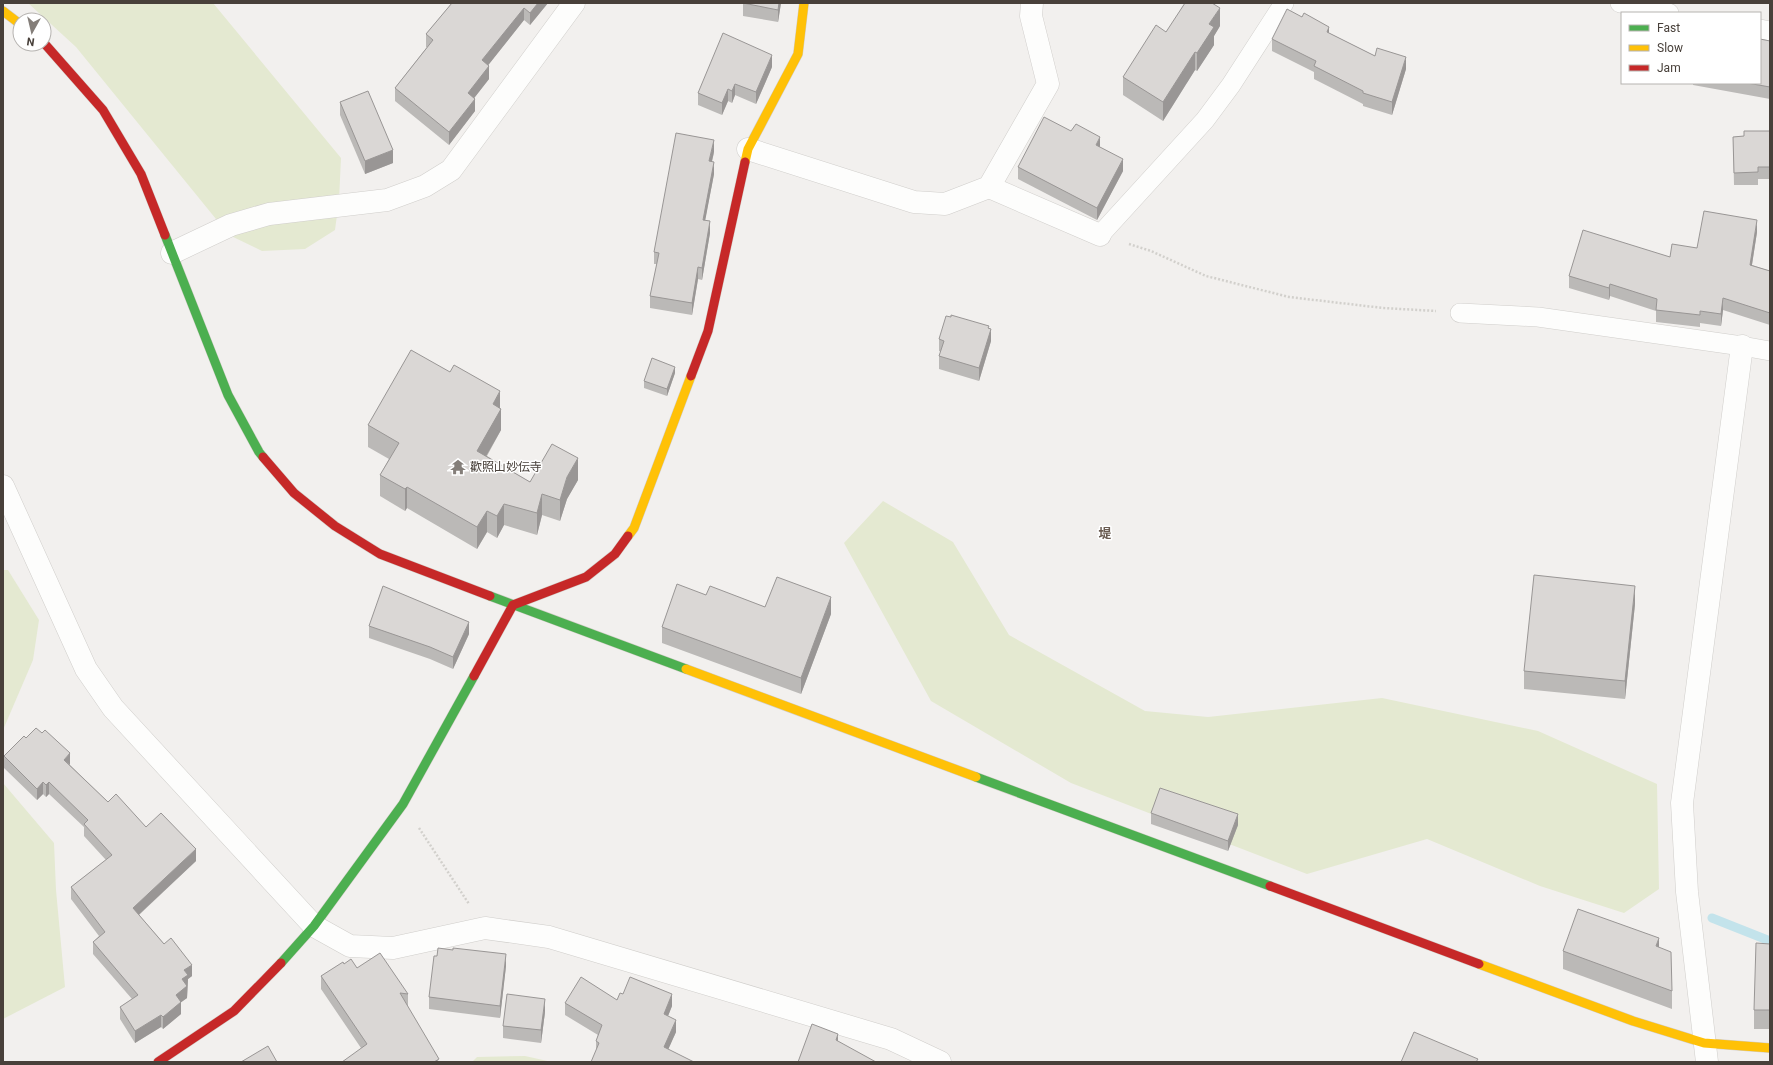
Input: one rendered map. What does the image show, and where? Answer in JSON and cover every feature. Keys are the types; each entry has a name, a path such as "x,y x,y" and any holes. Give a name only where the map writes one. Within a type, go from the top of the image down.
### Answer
{"street":[{"path":"172,252 231,225 269,214 388,200 425,186 451,170 574,3"},
{"path":"158,1062 234,1010 265,981 314,926 403,804 513,605 586,577 614,554 634,528 708,331 748,149 798,54 804,3"},
{"path":"748,149 914,202 945,204 989,187 1048,84 1031,16 1032,3"},
{"path":"3,11 12,18"},
{"path":"52,52 103,110 141,174 228,395 260,452 294,493 335,526 380,554 513,605 1625,1018 1706,1053 1770,1048"},
{"path":"989,187 1100,235"},
{"path":"1706,1053 1687,892 1682,803 1742,346"},
{"path":"3,486 86,669 113,708 314,926 350,946 393,948 485,928 557,939 891,1039 940,1062"}],"lane":[{"path":"1100,235 1205,120 1231,85 1284,3"},
{"path":"1620,3 1664,12"},
{"path":"1460,313 1538,317 1770,351"}],"path":[{"path":"1100,235 1152,251 1206,276 1289,297 1383,308 1460,313"},
{"path":"403,804 485,928"}],"green space":[{"path":"28,3 213,3 341,158 339,200 335,230 305,249 262,251 229,235 76,47 52,25 52,12 38,12"},
{"path":"883,501 953,542 1009,635 1145,711 1208,717 1382,698 1538,731 1657,784 1659,889 1624,913 1540,886 1427,839 1307,874 1071,783 931,701 844,543"},
{"path":"3,570 8,570 39,620 33,660 3,730"},
{"path":"3,783 54,843 56,890 65,987 3,1019"},
{"path":"525,1056 552,1062 472,1062 477,1057"}],"building":[{"path":"452,3 538,3 530,13 524,8 482,60 489,66 468,93 475,99 449,132 395,88 433,40 426,34"},
{"path":"743,3 779,3 778,10"},
{"path":"1185,3 1212,3 1220,8 1209,24 1214,27 1197,53 1195,52 1163,102 1123,77 1156,25 1166,32"},
{"path":"1287,9 1302,17 1304,13 1329,27 1327,32 1375,56 1377,48 1406,57 1392,102 1363,93 1363,91 1314,66 1316,61 1272,39"},
{"path":"723,33 772,55 756,92 735,84 732,91 728,89 722,103 698,93"},
{"path":"1761,39 1770,41 1770,87 1753,84 1761,84"},
{"path":"368,91 393,150 365,161 340,102"},
{"path":"1044,117 1071,131 1076,124 1100,137 1096,145 1123,159 1097,208 1018,167"},
{"path":"1744,131 1770,131 1770,167 1758,167 1758,172 1734,173 1733,137 1744,136"},
{"path":"676,133 714,140 709,161 714,162 703,220 710,221 702,268 698,267 692,303 650,296 659,253 654,252"},
{"path":"1704,211 1757,220 1750,265 1770,271 1770,313 1723,298 1721,314 1700,311 1700,315 1656,310 1657,299 1610,284 1609,288 1569,276 1583,230 1670,257 1672,244 1697,248"},
{"path":"951,315 989,326 988,328 991,329 979,368 939,356 944,341 939,339 946,316 951,317"},
{"path":"411,350 450,372 454,365 500,391 493,404 501,409 477,451 530,482 552,444 578,458 567,477 560,500 542,494 537,513 504,504 497,516 487,511 477,527 407,487 405,489 380,475 399,443 368,425"},
{"path":"652,358 675,367 667,389 644,381"},
{"path":"1534,575 1635,586 1625,681 1524,671"},
{"path":"777,577 831,597 801,678 662,627 677,584 706,595 710,586 765,607"},
{"path":"383,586 469,622 453,657 430,647 369,626"},
{"path":"36,728 42,733 45,730 70,753 64,760 108,802 116,794 146,827 161,813 196,849 133,908 164,944 171,938 192,965 184,970 188,975 182,979 187,986 176,995 181,1002 163,1017 161,1015 135,1031 120,1007 138,995 93,942 105,932 71,887 112,855 84,824 88,820 49,782 46,785 43,782 37,789 4,756 24,736 26,738"},
{"path":"1160,788 1238,814 1228,841 1151,813"},
{"path":"1578,909 1659,938 1656,946 1671,952 1672,991 1563,951"},
{"path":"1756,943 1770,944 1770,1010 1754,1010"},
{"path":"438,948 453,950 453,948 506,954 500,1006 429,997 434,956 437,956"},
{"path":"380,953 408,994 400,993 439,1059 434,1062 342,1062 367,1044 321,976 343,962 344,964 351,959 357,968"},
{"path":"581,977 617,1000 620,993 623,994 630,977 672,994 664,1014 676,1020 664,1047 694,1062 591,1062 599,1043 596,1041 602,1025 565,1003"},
{"path":"507,994 545,999 541,1030 503,1026"},
{"path":"812,1024 838,1034 836,1040 876,1062 798,1062"},
{"path":"1414,1032 1478,1059 1476,1062 1401,1062"},
{"path":"268,1046 277,1062 241,1062"}],"waterway":[{"path":"1712,918 1770,941"}],"traffic: fast":[{"path":"165,235 228,395 263,457"},
{"path":"490,596 686,669"},
{"path":"281,963 314,926 403,804 474,676"},
{"path":"976,777 1270,886"}],"traffic: slow":[{"path":"745,162 748,149 798,54 804,3"},
{"path":"3,11 12,18"},
{"path":"628,536 634,528 691,376"},
{"path":"686,669 976,777"},
{"path":"1479,964 1633,1021 1704,1043 1770,1048"}],"traffic: jam":[{"path":"52,52 103,110 141,174 165,235"},
{"path":"691,376 708,331 745,162"},
{"path":"263,457 294,493 335,526 380,554 490,596"},
{"path":"474,676 513,605 586,577 615,554 628,536"},
{"path":"1270,886 1479,964"},
{"path":"158,1062 234,1011 281,963"}],"place":[{"name":"歡照山妙伝寺","path":"458,467"}],"district":[{"name":"堤","path":"1105,533"}]}
